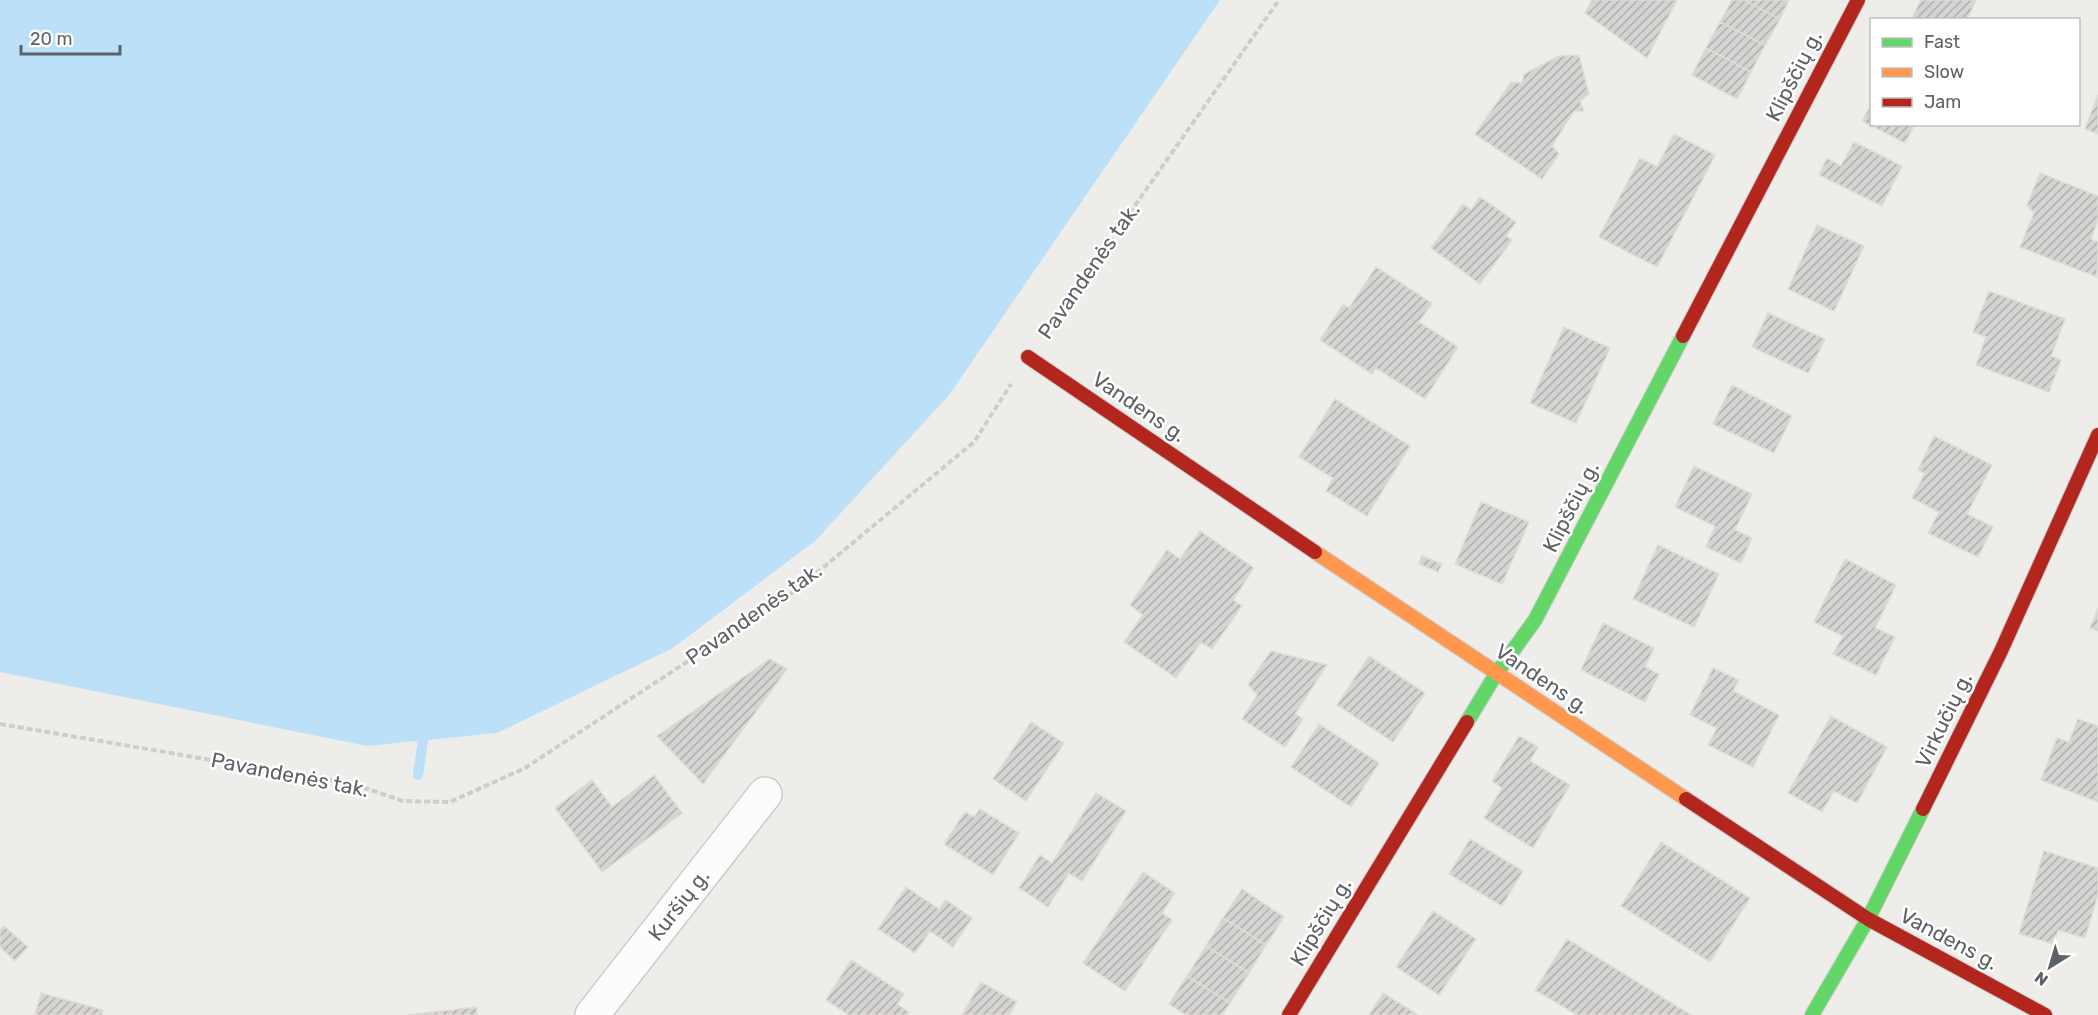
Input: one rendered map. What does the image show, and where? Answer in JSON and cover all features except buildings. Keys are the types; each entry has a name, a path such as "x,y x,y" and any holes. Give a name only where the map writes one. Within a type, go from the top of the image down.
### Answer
{"street":[{"name":"Klipščių g.","path":"1288,1015 1496,674 1535,620 1858,0"},
{"name":"Vandens g.","path":"1028,357 1496,674 1868,919 2045,1015"},
{"name":"Virkučių g.","path":"1812,1015 1868,919 1996,662 2098,435"},
{"name":"Kuršių g.","path":"592,1015 765,794"}],"path":[{"name":"Pavandenės tak.","path":"0,724 353,784 403,801 450,802 525,768 795,591 974,442 1028,357 1279,0"}],"water":[{"path":"0,0 1220,0 949,395 816,540 673,648 497,733 367,746 0,672"}],"waterway":[{"path":"418,775 423,740"}],"traffic: fast":[{"path":"1467,722 1496,674 1535,620 1683,336"},
{"path":"1812,1015 1868,919 1923,809"}],"traffic: slow":[{"path":"1315,552 1686,799"}],"traffic: jam":[{"path":"1683,336 1858,0"},
{"path":"1028,357 1315,552"},
{"path":"1923,809 2001,651 2098,435"},
{"path":"1289,1015 1467,722"},
{"path":"1686,799 1868,919 2045,1015"}]}
